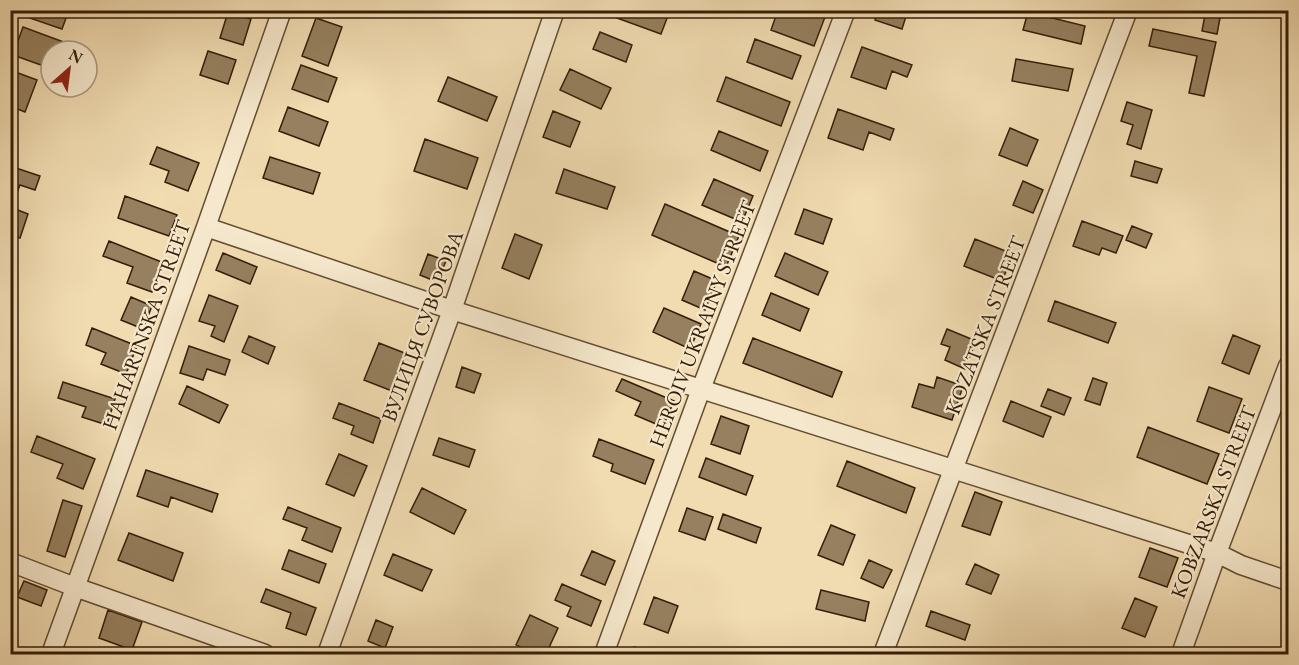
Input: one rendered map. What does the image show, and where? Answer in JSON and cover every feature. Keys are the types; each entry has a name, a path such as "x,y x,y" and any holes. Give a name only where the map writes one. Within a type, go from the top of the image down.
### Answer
{"street":[{"name":"HAHARINSKA STREET","path":"51,654 282,10"},
{"name":"ВУЛИЦЯ СУВОРОВА","path":"327,654 452,310 555,10"},
{"name":"HEROIV UKRAINY STREET","path":"604,654 701,389 846,10"},
{"name":"KOZATSKA STREET","path":"884,654 1128,10"},
{"path":"206,227 452,310 1217,553 1241,565 1288,581"},
{"name":"KOBZARSKA STREET","path":"1181,654 1288,366"},
{"path":"10,562 265,654"}],"building":[{"path":"26,10 69,10 62,29 24,16"},
{"path":"595,10 662,10 669,13 661,34"},
{"path":"778,10 808,10 825,17 814,46 771,30"},
{"path":"878,10 908,10 902,29 875,20"},
{"path":"228,12 251,19 243,45 220,38"},
{"path":"1028,12 1085,26 1081,44 1023,30"},
{"path":"1205,15 1220,18 1217,34 1202,31"},
{"path":"316,18 342,27 328,66 302,56"},
{"path":"23,27 55,39 39,39 39,64 13,55"},
{"path":"1153,29 1216,42 1204,96 1189,93 1197,56 1149,46"},
{"path":"600,32 632,45 626,62 593,49"},
{"path":"755,39 801,56 792,79 747,62"},
{"path":"862,47 912,65 907,77 892,71 886,89 851,77"},
{"path":"208,51 236,60 228,84 200,75"},
{"path":"1016,59 1073,69 1068,91 1012,81"},
{"path":"301,65 337,78 328,102 292,89"},
{"path":"570,69 611,88 601,109 560,90"},
{"path":"10,70 37,80 25,112 10,106"},
{"path":"448,77 497,97 487,121 438,101"},
{"path":"726,77 790,102 781,126 717,101"},
{"path":"1127,102 1152,110 1141,149 1127,144 1133,125 1121,121"},
{"path":"288,107 328,122 319,146 279,131"},
{"path":"838,109 894,129 890,140 869,132 863,150 828,138"},
{"path":"553,111 580,122 570,147 543,137"},
{"path":"1010,128 1038,140 1027,166 999,155"},
{"path":"719,131 768,151 760,171 711,150"},
{"path":"425,139 478,158 467,189 414,171"},
{"path":"157,147 199,163 188,191 165,182 169,171 150,164"},
{"path":"270,157 320,173 313,194 263,178"},
{"path":"1135,161 1162,169 1157,183 1131,176"},
{"path":"10,166 40,176 35,190 20,185 16,195 10,193"},
{"path":"564,169 615,187 607,209 556,193"},
{"path":"714,179 753,196 742,222 702,205"},
{"path":"1023,181 1043,190 1033,213 1013,205"},
{"path":"125,196 177,215 169,236 118,218"},
{"path":"665,204 739,236 726,267 652,235"},
{"path":"10,207 28,214 20,238 10,235"},
{"path":"804,209 832,219 823,244 795,234"},
{"path":"1082,221 1123,236 1116,253 1102,248 1099,255 1073,246"},
{"path":"1132,226 1152,234 1146,248 1126,240"},
{"path":"515,234 542,245 529,279 502,268"},
{"path":"975,239 1013,254 1002,281 964,266"},
{"path":"109,241 164,263 152,292 127,283 133,267 103,256"},
{"path":"223,253 257,267 250,284 216,270"},
{"path":"785,253 828,272 818,295 775,276"},
{"path":"428,254 446,261 437,282 420,275"},
{"path":"694,271 717,281 705,310 682,300"},
{"path":"771,293 809,309 800,331 762,315"},
{"path":"209,295 238,306 224,342 211,336 215,326 199,321"},
{"path":"131,297 152,306 143,329 121,320"},
{"path":"1055,301 1116,323 1108,343 1048,321"},
{"path":"664,308 701,324 690,349 653,332"},
{"path":"92,328 137,346 126,374 101,364 106,353 86,345"},
{"path":"947,329 976,341 965,369 945,360 950,347 941,344"},
{"path":"1233,335 1260,346 1249,374 1222,363"},
{"path":"249,336 275,347 268,364 242,352"},
{"path":"753,338 842,372 832,397 743,363"},
{"path":"379,343 407,354 392,391 364,380"},
{"path":"189,346 230,360 225,375 207,369 203,380 180,373"},
{"path":"462,367 481,374 474,393 456,387"},
{"path":"937,377 963,386 952,420 912,407 919,384 934,388"},
{"path":"1093,378 1107,383 1100,405 1085,400"},
{"path":"622,379 674,401 663,427 635,415 641,402 616,391"},
{"path":"63,382 115,399 107,425 82,417 86,407 58,398"},
{"path":"187,386 228,405 219,423 179,404"},
{"path":"1209,387 1242,399 1229,433 1197,421"},
{"path":"1048,389 1071,398 1064,415 1041,406"},
{"path":"1011,401 1051,417 1043,437 1003,421"},
{"path":"339,403 381,419 373,443 351,434 354,426 333,418"},
{"path":"721,416 749,426 740,454 711,444"},
{"path":"1148,427 1219,454 1207,484 1137,457"},
{"path":"37,436 95,459 83,489 57,478 63,464 31,452"},
{"path":"439,438 475,450 469,467 433,455"},
{"path":"599,439 654,460 645,484 611,471 613,464 593,456"},
{"path":"339,454 367,466 354,496 326,484"},
{"path":"706,458 753,476 746,495 699,477"},
{"path":"847,461 915,488 906,513 837,486"},
{"path":"146,470 218,494 212,512 171,497 168,507 137,496"},
{"path":"422,488 466,510 454,534 410,512"},
{"path":"975,492 1002,502 990,535 962,526"},
{"path":"63,500 82,506 65,557 47,551"},
{"path":"288,507 341,528 332,552 302,540 307,528 283,519"},
{"path":"687,508 713,517 705,540 679,531"},
{"path":"723,514 761,528 756,543 718,529"},
{"path":"831,525 855,535 843,565 818,555"},
{"path":"129,533 183,553 173,581 118,560"},
{"path":"1150,548 1178,558 1167,587 1139,577"},
{"path":"289,550 326,564 319,583 282,569"},
{"path":"592,551 615,561 605,585 581,575"},
{"path":"393,554 432,570 422,591 384,575"},
{"path":"869,560 892,570 883,588 861,578"},
{"path":"975,564 999,575 991,594 966,584"},
{"path":"24,581 47,590 41,606 17,597"},
{"path":"562,584 601,601 591,626 567,616 571,607 555,600"},
{"path":"266,589 316,608 306,635 286,628 291,613 261,602"},
{"path":"821,590 869,602 865,621 816,609"},
{"path":"654,597 678,606 668,633 644,624"},
{"path":"1135,598 1157,607 1145,637 1122,628"},
{"path":"108,610 142,622 132,650 99,638"},
{"path":"931,611 970,625 965,640 926,626"},
{"path":"530,615 558,628 546,654 536,654 516,645"},
{"path":"376,620 393,627 385,648 368,641"},
{"path":"10,645 28,654 10,654"},
{"path":"634,647 656,654 631,654"}]}
